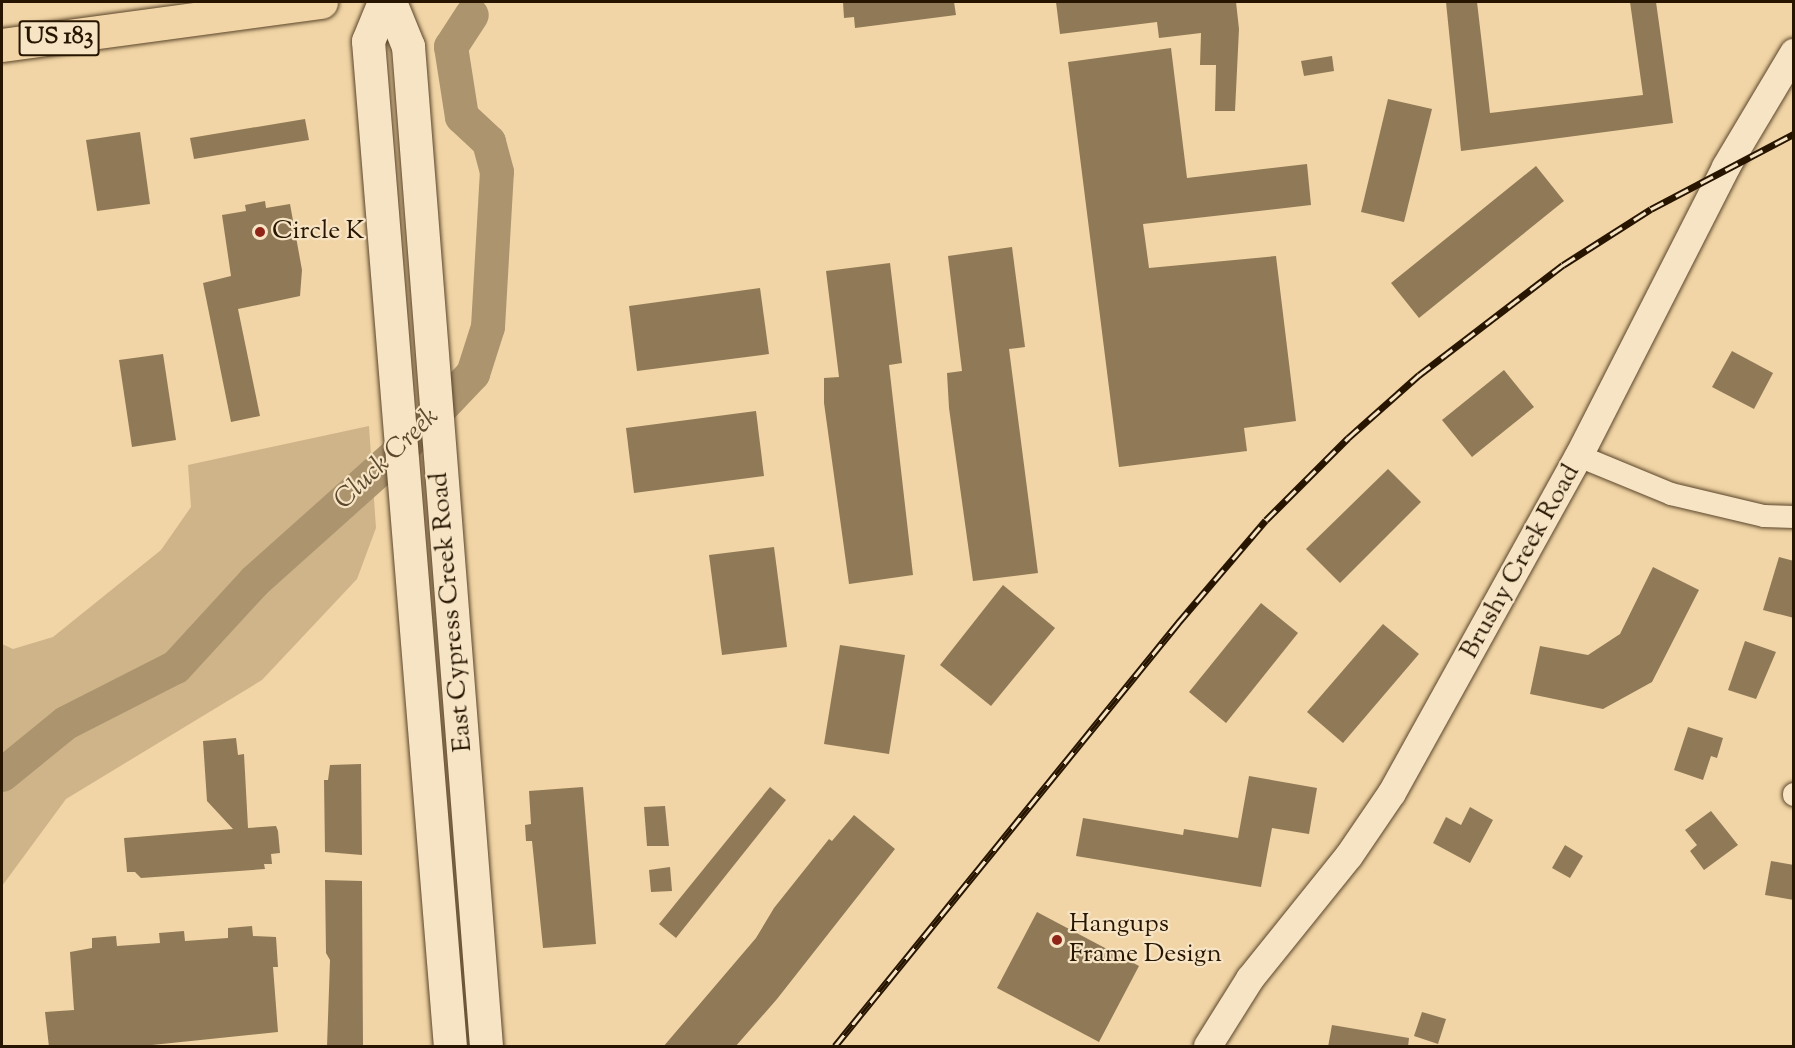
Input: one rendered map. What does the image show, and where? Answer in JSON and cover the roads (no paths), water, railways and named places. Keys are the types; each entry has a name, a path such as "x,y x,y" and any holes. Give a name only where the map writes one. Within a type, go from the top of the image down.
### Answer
{"main road":[{"name":"US 183","path":"2,45 321,2"},
{"name":"East Cypress Creek Road","path":"384,2 368,41 427,731 450,1047"},
{"name":"East Cypress Creek Road","path":"390,2 408,46 437,447 464,736 486,1047"},
{"path":"427,731 464,736"}],"street":[{"name":"Brushy Creek Road","path":"1208,1047 1250,979 1348,856 1392,793 1579,456 1726,167 1794,53"},
{"path":"1579,456 1671,494 1764,516 1794,517"}],"waterway":[{"name":"Cluck Creek","path":"2,775 66,723 176,667 255,581 396,455 473,374 488,327 497,172 489,142 462,117 451,47 472,15"}],"railway":[{"path":"835,1046 1178,623 1266,520 1348,438 1419,375 1563,265 1651,209 1794,134"}],"place":[{"name":"Circle K","path":"260,232"},
{"name":"Hangups Frame Design","path":"1057,940"}]}
